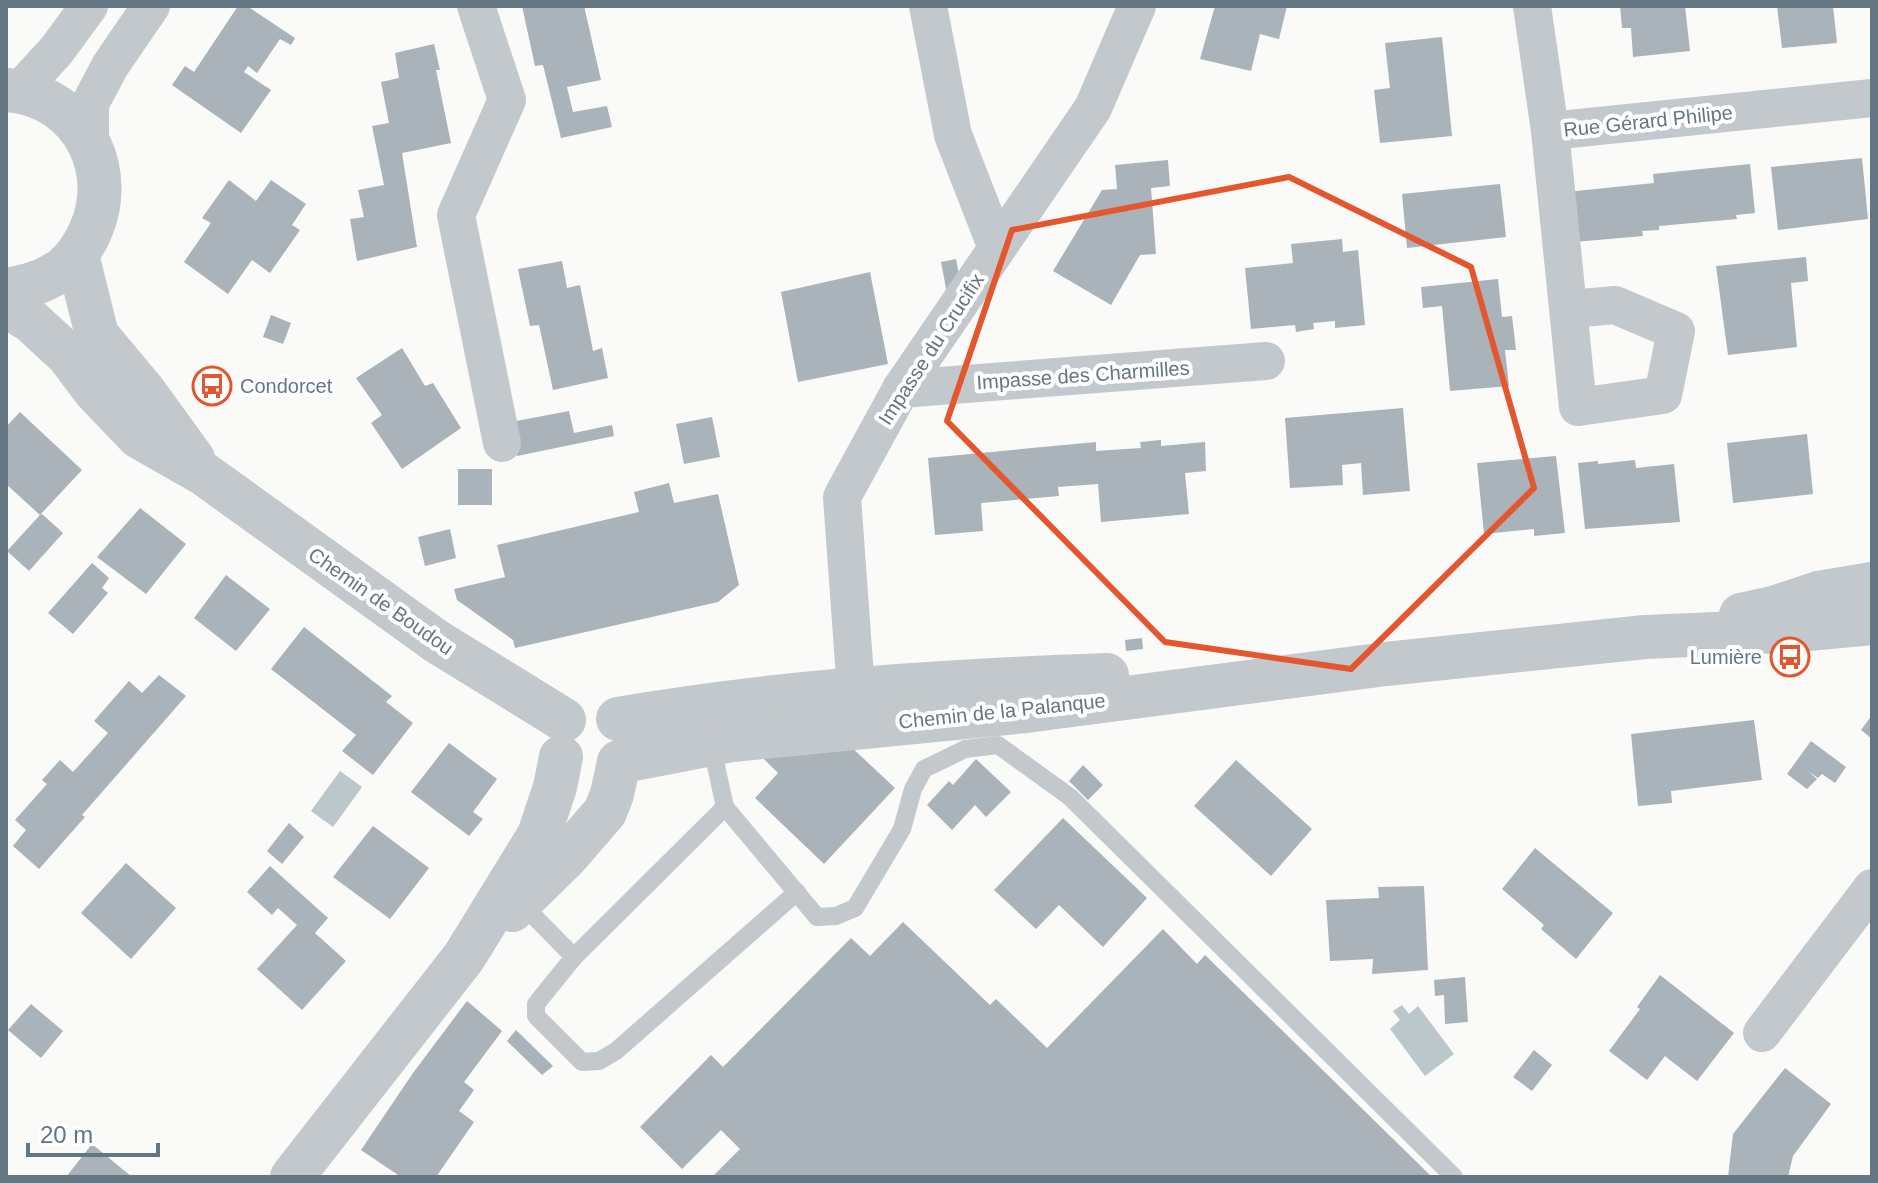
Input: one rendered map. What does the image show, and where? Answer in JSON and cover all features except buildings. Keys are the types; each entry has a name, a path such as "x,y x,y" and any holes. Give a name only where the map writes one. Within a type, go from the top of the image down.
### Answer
{"street":[{"path":"13,90 56,51 89,6"},
{"path":"90,144 90,104 110,66 151,6"},
{"path":"476,6 507,100 456,215 502,443"},
{"path":"928,6 953,135 997,248"},
{"name":"Impasse du Crucifix","path":"857,708 842,497 901,389 1093,108 1137,6"},
{"name":"Rue Gérard Philipe","path":"1532,6 1550,131 1872,98"},
{"path":"6,290 30,286 56,274 77,255 93,230 101,201 100,172 90,144 72,119 48,100 13,90"},
{"path":"1550,131 1570,309"},
{"name":"Chemin de Boudou","path":"77,255 97,335 143,390 204,474"},
{"name":"Chemin de Boudou","path":"6,306 31,321 68,355 95,391 139,437 204,474 436,641 562,738"},
{"name":"Impasse des Charmilles","path":"901,389 1266,361"},
{"name":"Chemin de la Palanque","path":"1645,637 1773,608 1818,593 1872,584"},
{"name":"Chemin de la Palanque","path":"619,762 857,708 1023,678 1386,664 1645,637 1788,631 1872,623"},
{"name":"Chemin de la Palanque","path":"618,719 708,703 857,708"},
{"path":"292,1177 464,957 539,835 555,787 562,738 571,713 590,707 610,711 618,719 626,740 605,812 566,857 464,957"},
{"path":"562,738 577,773 589,775 611,770 619,762"},
{"path":"1762,1033 1872,888"}],"lane":[{"path":"711,743 725,807 817,917 836,916 855,908 902,829 913,789 924,769 965,749 998,745 1070,797 1454,1177"},
{"path":"725,807 574,957 536,1004 536,1016 582,1062 599,1061 616,1051 797,892"},
{"path":"520,902 574,957"}],"highlighted area":[{"path":"1289,177 1471,267 1534,488 1351,669 1165,642 947,421 1012,230"}],"shaded area":[{"path":"340,771 362,787 333,827 311,811"},
{"path":"1402,1005 1409,1014 1418,1006 1454,1054 1425,1076 1390,1029 1400,1020 1393,1011"}],"place":[{"name":"Condorcet","path":"212,386"},
{"name":"Lumière","path":"1790,657"}]}
